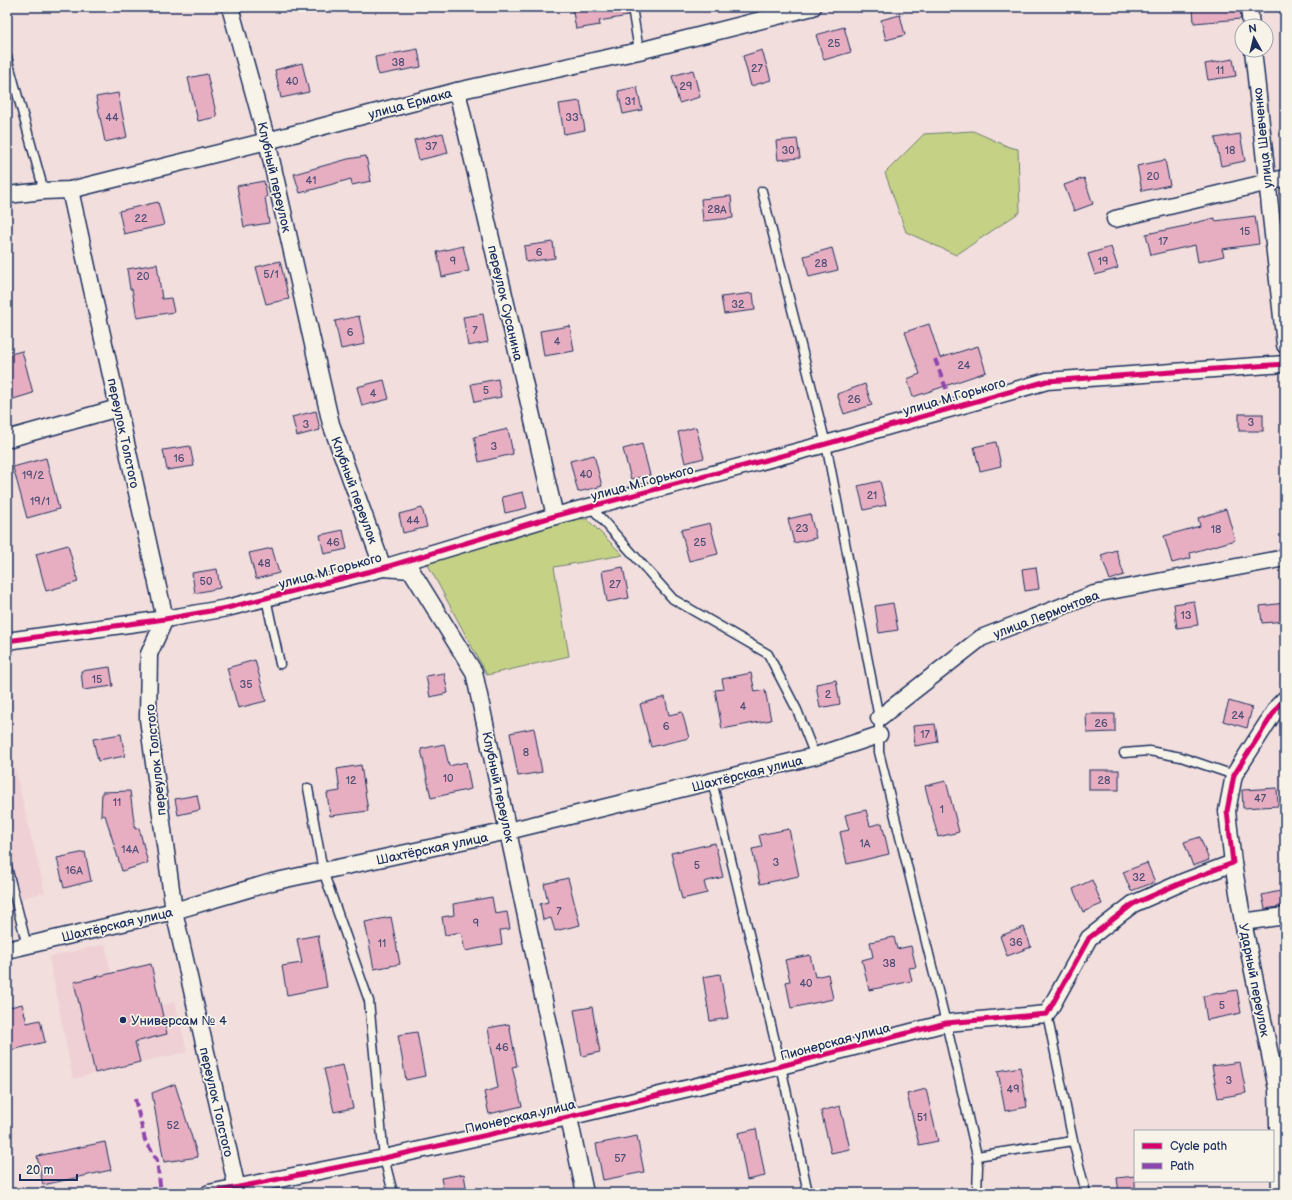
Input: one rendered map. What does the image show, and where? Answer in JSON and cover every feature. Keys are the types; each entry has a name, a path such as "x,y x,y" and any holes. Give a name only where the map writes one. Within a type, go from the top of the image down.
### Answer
{"street":[{"name":"Клубный переулок","path":"230,7 267,141 331,424 383,568 411,570 474,672 585,1193"},
{"name":"улица Ермака","path":"7,195 70,190 267,141 457,91 639,50 812,7"},
{"path":"1249,7 1250,18"},
{"name":"улица Шевченко","path":"1254,58 1285,345"},
{"name":"переулок Сусанина","path":"457,91 555,516"},
{"path":"1115,219 1285,178"},
{"name":"переулок Толстого","path":"70,190 165,619 149,654 148,718 174,911 237,1190"},
{"name":"улица М.Горького","path":"7,641 165,619 227,608 383,568 555,516 826,444 1046,381 1285,364"},
{"path":"7,439 118,408"},
{"name":"улица Лермонтова","path":"879,718 981,638 1094,594 1285,558"},
{"path":"1047,1014 1089,938 1133,904 1183,882 1233,863 1227,811 1234,775 1278,706 1285,699"},
{"name":"Шахтёрская улица","path":"7,950 174,911 272,882 508,831 815,756 879,735"},
{"name":"Ударный переулок","path":"1233,863 1277,1089 1280,1193"},
{"path":"1244,922 1285,916"},
{"name":"Пионерская улица","path":"209,1193 237,1190 568,1117 781,1066 946,1023 1047,1014"}],"lane":[{"path":"632,7 639,50"},
{"path":"7,57 44,191"},
{"path":"762,191 826,444 879,718 878,752 946,1023 977,1156 978,1193"},
{"path":"591,507 673,599 768,654 797,710 815,756"},
{"path":"266,598 280,664"},
{"path":"1124,753 1149,751 1181,758 1234,775"},
{"path":"712,781 781,1066 808,1193"},
{"path":"308,788 323,871 369,1002 384,1158 392,1193"},
{"path":"7,867 27,946"},
{"path":"1047,1014 1073,1142 1086,1193"},
{"path":"977,1156 1073,1142"}],"shaded area":[{"path":"7,738 45,892 7,902"},
{"path":"105,944 111,973 151,964 160,1006 175,1002 187,1052 73,1079 49,957"}],"green space":[{"path":"973,131 1009,147 1018,149 1020,212 956,255 906,232 885,173 924,134"},
{"path":"560,518 587,519 623,555 554,567 569,656 487,675 426,561"}],"building":[{"path":"572,7 627,7 628,16 599,21 600,25 576,29"},
{"path":"1193,7 1240,7 1241,18 1194,23"},
{"path":"900,15 905,35 886,40 881,20"},
{"path":"844,27 851,52 824,60 816,35"},
{"path":"418,49 421,67 378,75 375,57"},
{"path":"762,50 771,80 751,86 743,56"},
{"path":"1233,59 1236,76 1208,80 1205,64"},
{"path":"302,63 309,92 281,98 275,70"},
{"path":"693,70 700,97 679,103 672,76"},
{"path":"207,74 217,117 198,121 188,78"},
{"path":"637,87 642,110 623,114 618,91"},
{"path":"118,93 127,137 105,142 96,97"},
{"path":"580,101 585,130 564,134 559,104"},
{"path":"443,133 448,153 419,160 414,140"},
{"path":"1240,134 1245,161 1221,166 1215,138"},
{"path":"797,139 800,158 778,160 776,141"},
{"path":"366,156 371,181 352,185 351,179 300,193 294,174 348,159"},
{"path":"1165,160 1170,185 1142,191 1137,166"},
{"path":"1084,178 1093,204 1074,211 1064,185"},
{"path":"264,181 269,223 244,227 237,186"},
{"path":"731,196 733,218 703,221 701,199"},
{"path":"158,202 164,225 124,234 119,211"},
{"path":"1255,216 1259,244 1222,249 1224,256 1198,262 1195,245 1151,255 1146,234 1215,218 1215,221"},
{"path":"553,242 555,258 526,262 524,246"},
{"path":"463,246 469,271 442,277 437,252"},
{"path":"1111,247 1118,268 1095,275 1088,254"},
{"path":"832,248 838,270 809,277 804,256"},
{"path":"280,261 289,299 266,304 256,267"},
{"path":"157,264 162,299 171,298 174,312 137,318 127,269"},
{"path":"753,293 755,310 724,314 721,297"},
{"path":"483,314 488,342 468,346 463,317"},
{"path":"359,316 365,344 341,349 335,321"},
{"path":"929,324 940,358 978,346 986,372 913,397 907,379 920,374 905,332"},
{"path":"570,326 574,351 544,356 540,331"},
{"path":"22,351 33,393 7,401 7,355"},
{"path":"498,379 501,397 475,402 471,384"},
{"path":"384,380 389,399 362,406 357,387"},
{"path":"865,384 872,405 844,414 837,394"},
{"path":"316,411 320,430 297,436 292,417"},
{"path":"1239,414 1263,414 1263,431 1239,431"},
{"path":"696,427 704,458 685,463 678,432"},
{"path":"508,429 513,454 479,462 474,437"},
{"path":"996,442 1001,466 980,471 974,447"},
{"path":"642,444 650,475 631,479 623,449"},
{"path":"190,446 194,466 167,470 163,450"},
{"path":"594,455 602,486 578,492 570,461"},
{"path":"46,458 59,509 27,518 13,467"},
{"path":"880,481 886,505 864,510 858,486"},
{"path":"523,492 527,508 505,513 502,497"},
{"path":"422,508 427,527 403,533 399,514"},
{"path":"1226,509 1235,540 1190,553 1191,558 1172,563 1164,536 1200,526 1198,518"},
{"path":"810,514 816,538 794,543 788,519"},
{"path":"710,523 718,554 689,561 681,530"},
{"path":"343,530 347,549 324,554 320,535"},
{"path":"68,545 78,582 46,591 36,554"},
{"path":"272,548 279,573 256,579 249,553"},
{"path":"1116,550 1124,575 1110,580 1101,555"},
{"path":"623,567 629,598 607,602 602,571"},
{"path":"1036,567 1039,589 1025,591 1022,569"},
{"path":"217,569 220,588 195,593 192,573"},
{"path":"1194,601 1198,625 1177,628 1174,604"},
{"path":"893,603 898,630 879,633 875,606"},
{"path":"1285,603 1285,621 1262,623 1260,606"},
{"path":"255,660 266,701 238,708 227,668"},
{"path":"110,667 113,686 83,690 81,671"},
{"path":"444,673 448,693 430,697 426,676"},
{"path":"751,673 755,692 765,690 771,720 722,729 715,690 724,689 722,679"},
{"path":"836,680 840,704 820,708 816,684"},
{"path":"665,697 669,715 682,712 689,738 651,747 640,704"},
{"path":"1229,701 1252,708 1247,728 1223,721"},
{"path":"1086,714 1115,714 1115,732 1087,733"},
{"path":"935,724 938,742 915,746 913,726"},
{"path":"534,728 542,772 518,776 510,733"},
{"path":"121,734 125,756 98,761 93,739"},
{"path":"444,744 449,766 466,762 471,789 431,798 421,749"},
{"path":"361,765 368,811 330,816 327,793 340,791 337,769"},
{"path":"1089,770 1119,770 1119,790 1089,790"},
{"path":"946,781 959,832 938,837 925,786"},
{"path":"1277,788 1278,806 1243,808 1242,790"},
{"path":"130,791 135,829 139,828 148,863 122,871 105,815 101,816 102,792"},
{"path":"197,795 200,810 178,815 175,799"},
{"path":"866,810 870,826 882,823 889,854 847,864 840,832 849,830 845,815"},
{"path":"789,829 799,876 760,884 752,849 762,847 759,835"},
{"path":"1200,837 1209,860 1193,866 1184,842"},
{"path":"715,843 723,877 704,882 707,893 682,899 671,853"},
{"path":"85,852 91,881 64,888 57,858"},
{"path":"1147,863 1155,882 1131,891 1123,872"},
{"path":"568,878 580,925 555,931 551,918 543,920 540,904 548,902 544,884"},
{"path":"1092,880 1102,904 1083,912 1073,889"},
{"path":"1285,890 1285,906 1265,909 1262,895"},
{"path":"492,897 495,914 507,912 510,929 500,930 502,944 465,951 461,932 445,935 442,917 454,915 453,904"},
{"path":"391,917 400,964 374,969 365,922"},
{"path":"1024,927 1031,947 1007,956 1000,936"},
{"path":"318,935 327,987 287,995 282,966 302,963 297,939"},
{"path":"894,937 897,949 911,946 916,967 909,968 912,981 869,990 862,960 873,957 870,942"},
{"path":"810,955 815,977 828,974 833,999 791,1008 786,982 790,981 785,960"},
{"name":"Универсам № 4","path":"151,964 167,1034 135,1042 140,1062 95,1073 74,982"},
{"path":"720,974 728,1018 710,1021 703,977"},
{"path":"1237,990 1241,1013 1207,1020 1203,996"},
{"path":"22,1004 27,1023 40,1020 45,1042 7,1051 7,1008"},
{"path":"592,1007 600,1052 582,1056 574,1010"},
{"path":"509,1024 517,1066 512,1067 522,1106 489,1114 484,1092 498,1088 488,1028"},
{"path":"417,1032 425,1076 406,1080 398,1035"},
{"path":"1240,1062 1246,1093 1218,1098 1212,1066"},
{"path":"343,1065 353,1108 334,1112 324,1069"},
{"path":"1020,1067 1027,1107 1005,1111 998,1071"},
{"path":"175,1084 198,1157 164,1162 152,1093"},
{"path":"926,1089 938,1141 919,1145 907,1094"},
{"path":"840,1106 850,1149 831,1153 821,1111"},
{"path":"756,1129 765,1176 747,1180 738,1133"},
{"path":"637,1136 644,1172 603,1180 596,1144"},
{"path":"105,1142 111,1170 43,1185 37,1156"},
{"path":"464,1174 467,1193 444,1193 441,1178"},
{"path":"1134,1176 1135,1193 1119,1193 1117,1178"}],"marked path":[{"path":"935,359 953,407"},
{"path":"135,1099 145,1140 157,1160 161,1193"}],"cycle path":[{"path":"7,641 165,619 227,608 383,568 555,516 826,444 1047,381 1285,364"},
{"path":"209,1193 384,1158 568,1117 781,1066 946,1023 1047,1014 1089,938 1133,904 1183,882 1233,863 1227,811 1234,775 1278,706 1285,699"}],"place":[{"name":"Универсам № 4","path":"123,1020"}]}
